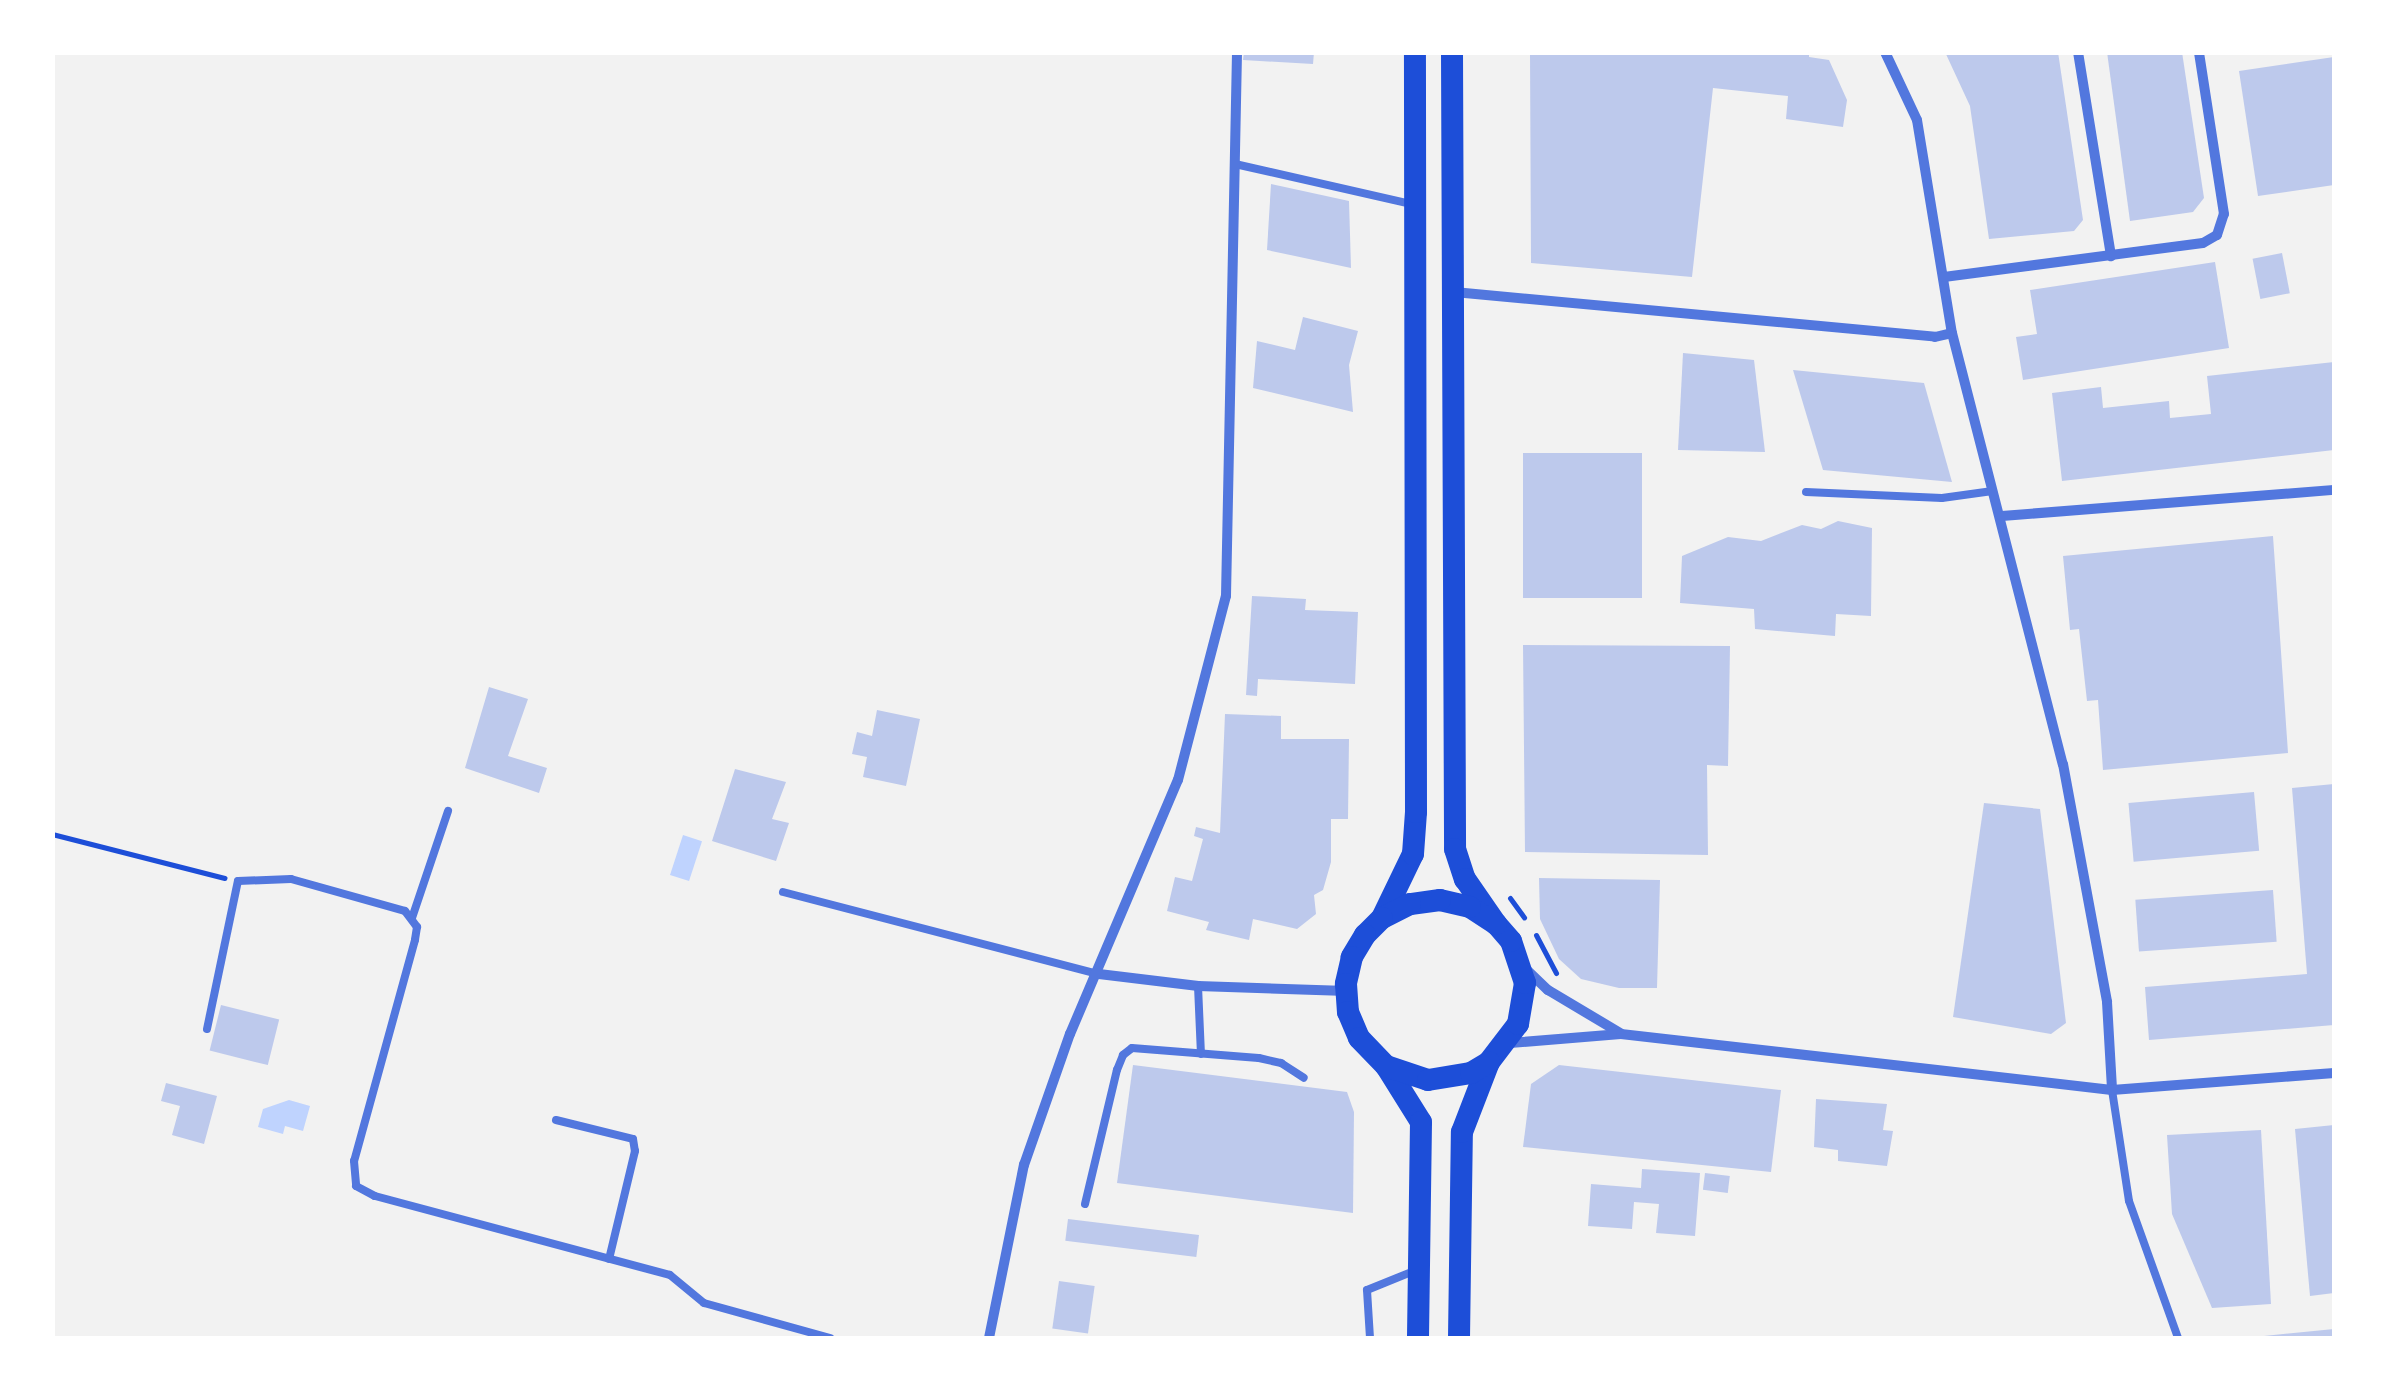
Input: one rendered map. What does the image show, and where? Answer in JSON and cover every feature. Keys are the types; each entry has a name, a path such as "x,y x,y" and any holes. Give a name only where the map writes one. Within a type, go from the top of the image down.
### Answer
{"main road":[{"path":"1382,918 1412,854 1416,812 1415,52"},
{"path":"1386,1066 1428,1080 1471,1073 1490,1062 1508,1043 1524,1004 1520,962 1465,879 1455,849 1452,52"},
{"path":"1418,1338 1421,1122 1386,1066 1359,1038 1348,1012 1346,991 1352,957 1364,935 1382,918 1410,904 1440,900 1470,908 1496,924"},
{"path":"1459,1338 1462,1132 1490,1062"}],"street":[{"path":"988,1338 1024,1165 1070,1034 1099,974 1183,766 1226,596 1237,52"},
{"path":"1885,52 1917,120 1952,333 2063,764 2107,1002 2112,1090"},
{"path":"2078,52 2111,256"},
{"path":"1944,277 2203,243 2216,235 2224,214 2199,52"},
{"path":"1453,292 1916,335 1952,333"},
{"path":"2002,516 2334,490"},
{"path":"1520,962 1548,990 1620,1034"},
{"path":"1099,974 1198,986 1346,991"},
{"path":"1508,1043 1620,1034 2112,1090 2334,1073"}],"lane":[{"path":"1235,164 1414,205"},
{"path":"1806,492 1942,498 1993,492"},
{"path":"448,811 412,918 415,940 354,1161 356,1186 375,1196 670,1276 704,1303 830,1338"},
{"path":"207,1030 238,881 291,879 404,911 412,918"},
{"path":"783,892 1099,974"},
{"path":"1198,986 1201,1054"},
{"path":"1085,1204 1123,1055 1132,1048 1281,1063 1304,1078"},
{"path":"2112,1090 2129,1200 2178,1338"},
{"path":"556,1120 633,1139 635,1151 610,1259"},
{"path":"1370,1338 1367,1290 1418,1270"}],"path":[{"path":"52,834 238,881"},
{"path":"1507,896 1530,926 1562,985"}],"water":[{"path":"683,835 702,841 689,881 670,875"},
{"path":"289,1100 310,1106 303,1131 285,1126 283,1134 258,1127 263,1109"}],"building":[{"path":"1244,52 1314,52 1313,64 1243,60"},
{"path":"1530,52 1809,52 1809,57 1829,60 1847,100 1843,127 1786,119 1788,96 1713,88 1692,277 1531,263"},
{"path":"1945,52 2058,52 2083,220 2074,231 1989,239 1970,106"},
{"path":"2107,52 2182,52 2204,198 2193,212 2130,221"},
{"path":"2334,57 2334,185 2258,196 2239,71"},
{"path":"1271,184 1349,201 1351,268 1267,250"},
{"path":"2282,253 2290,293 2260,299 2253,259"},
{"path":"2215,262 2229,348 2023,380 2016,337 2037,334 2030,290"},
{"path":"1303,317 1358,331 1349,365 1353,412 1253,388 1257,341 1295,350"},
{"path":"1683,353 1754,360 1765,452 1678,450"},
{"path":"2334,362 2334,450 2062,481 2052,393 2101,387 2103,408 2169,401 2170,418 2211,414 2207,376"},
{"path":"1793,370 1924,383 1952,482 1823,470"},
{"path":"1523,453 1642,453 1642,598 1523,598"},
{"path":"1838,521 1872,528 1871,616 1836,614 1835,636 1755,629 1754,609 1680,603 1682,556 1728,537 1761,541 1802,525 1821,529"},
{"path":"2273,536 2288,753 2103,770 2098,700 2087,701 2079,629 2070,630 2063,556"},
{"path":"1252,596 1306,599 1305,610 1358,612 1355,684 1258,679 1257,696 1246,695"},
{"path":"1523,645 1730,646 1728,766 1707,765 1708,855 1525,852"},
{"path":"489,687 528,699 508,756 547,768 539,793 465,768"},
{"path":"877,710 920,719 906,786 863,777 867,757 852,754 857,732 872,736"},
{"path":"1225,714 1281,716 1281,739 1349,739 1348,819 1331,819 1331,862 1323,890 1314,895 1316,914 1297,929 1253,919 1249,940 1206,930 1209,922 1167,911 1175,877 1192,881 1203,839 1194,836 1196,827 1220,833"},
{"path":"735,769 786,782 772,819 789,823 776,861 712,841"},
{"path":"2334,784 2334,1025 2149,1040 2145,987 2307,974 2292,788"},
{"path":"2254,792 2259,851 2134,862 2128,803"},
{"path":"1984,803 2040,809 2066,1023 2051,1034 1953,1017"},
{"path":"1539,878 1660,880 1657,988 1619,988 1581,979 1559,959 1540,919"},
{"path":"2273,890 2277,942 2139,951 2135,900"},
{"path":"221,1005 279,1020 268,1065 210,1051"},
{"path":"1133,1065 1347,1092 1354,1112 1353,1213 1117,1183"},
{"path":"1559,1065 1781,1090 1771,1172 1523,1147 1531,1084"},
{"path":"166,1083 217,1096 204,1144 172,1135 180,1106 161,1101"},
{"path":"1816,1099 1887,1104 1883,1130 1893,1131 1887,1166 1838,1161 1838,1150 1814,1147"},
{"path":"2334,1125 2334,1293 2310,1296 2295,1129"},
{"path":"2261,1130 2271,1304 2212,1308 2172,1214 2167,1135"},
{"path":"1642,1169 1700,1173 1695,1236 1656,1233 1659,1204 1634,1202 1632,1229 1588,1226 1591,1184 1641,1188"},
{"path":"1705,1173 1730,1176 1728,1193 1703,1190"},
{"path":"1068,1219 1199,1235 1196,1257 1065,1241"},
{"path":"1059,1281 1095,1286 1088,1334 1052,1329"},
{"path":"2334,1329 2334,1338 2264,1338 2264,1336"}]}
